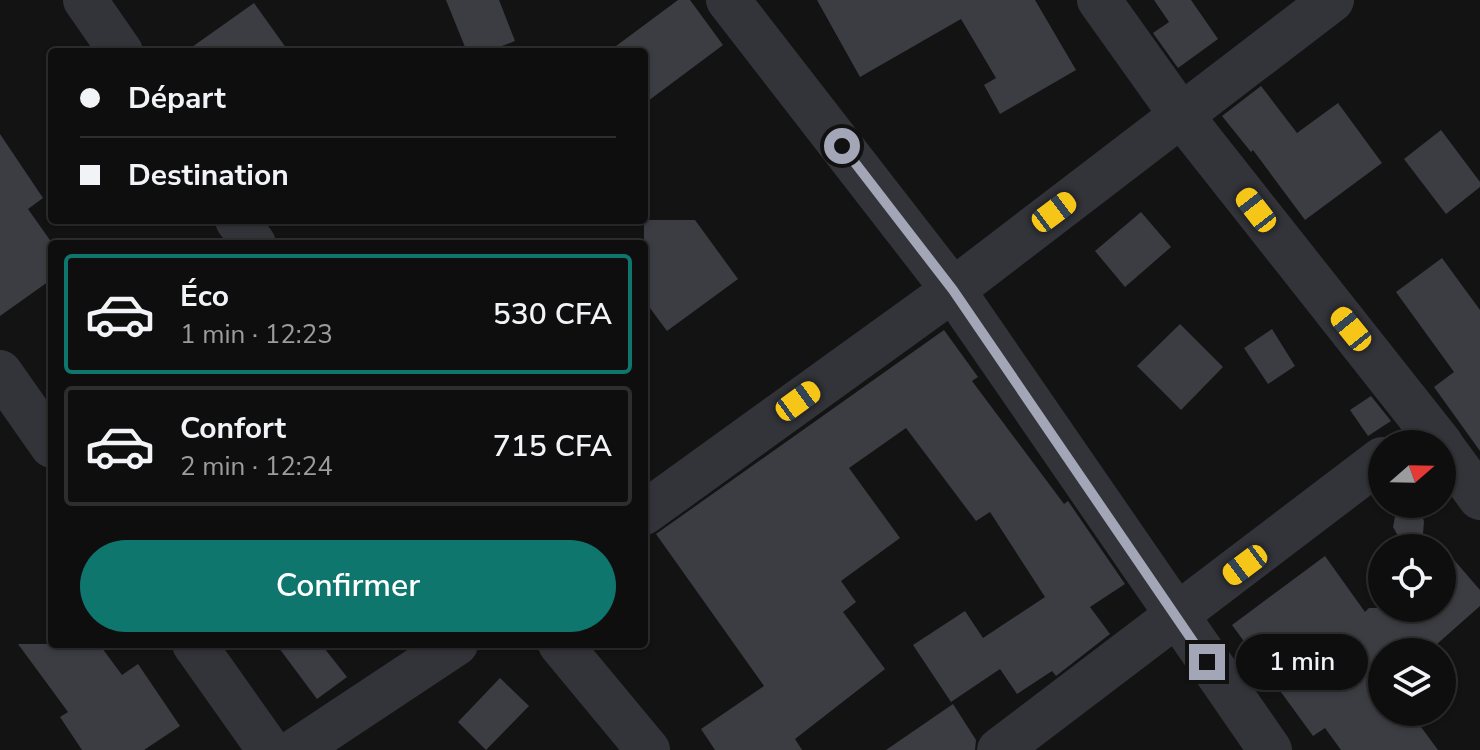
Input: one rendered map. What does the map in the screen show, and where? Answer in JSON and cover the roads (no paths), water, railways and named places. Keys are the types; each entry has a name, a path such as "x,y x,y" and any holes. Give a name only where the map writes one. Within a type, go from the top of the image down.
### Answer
{"street":[{"path":"85,0 118,48"},
{"path":"728,0 953,290 1176,618 1270,750"},
{"path":"1099,0 1181,115 1420,430"},
{"path":"648,510 953,290 1332,0"},
{"path":"2,379 48,441"},
{"path":"999,750 1368,470"},
{"path":"1456,471 1480,498"},
{"path":"197,648 269,750"},
{"path":"296,750 450,648"},
{"path":"563,648 648,750"}]}
